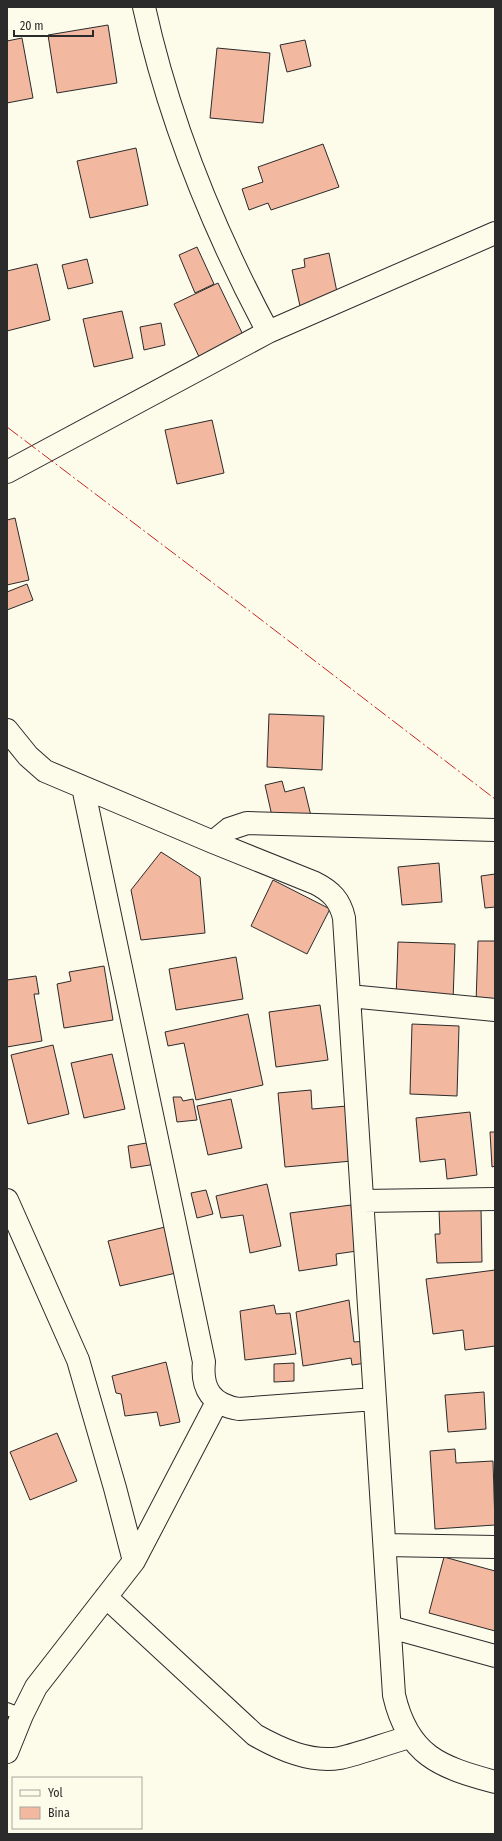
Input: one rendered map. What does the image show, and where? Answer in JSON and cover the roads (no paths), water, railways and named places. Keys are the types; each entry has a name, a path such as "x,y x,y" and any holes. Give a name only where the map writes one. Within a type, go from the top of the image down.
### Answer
{"street":[{"path":"144,7 164,86 182,142 226,250 268,332"},
{"path":"7,472 268,332 495,232"},
{"path":"7,730 28,756 45,771 326,888 335,897 341,907 344,918 394,1696 403,1724 410,1737 421,1749 433,1759 447,1767 495,1782"},
{"path":"82,787 204,1362 204,1384 217,1402 228,1407 239,1409 375,1399"},
{"path":"213,842 229,829 247,823 495,830"},
{"path":"349,996 495,1010"},
{"path":"362,1201 495,1199"},
{"path":"7,1200 78,1360 134,1560"},
{"path":"7,1752 14,1712 36,1687 134,1560 217,1402"},
{"path":"384,1544 495,1547"},
{"path":"106,1597 255,1735 272,1745 306,1756 338,1758 410,1737"},
{"path":"390,1627 495,1656"}]}
